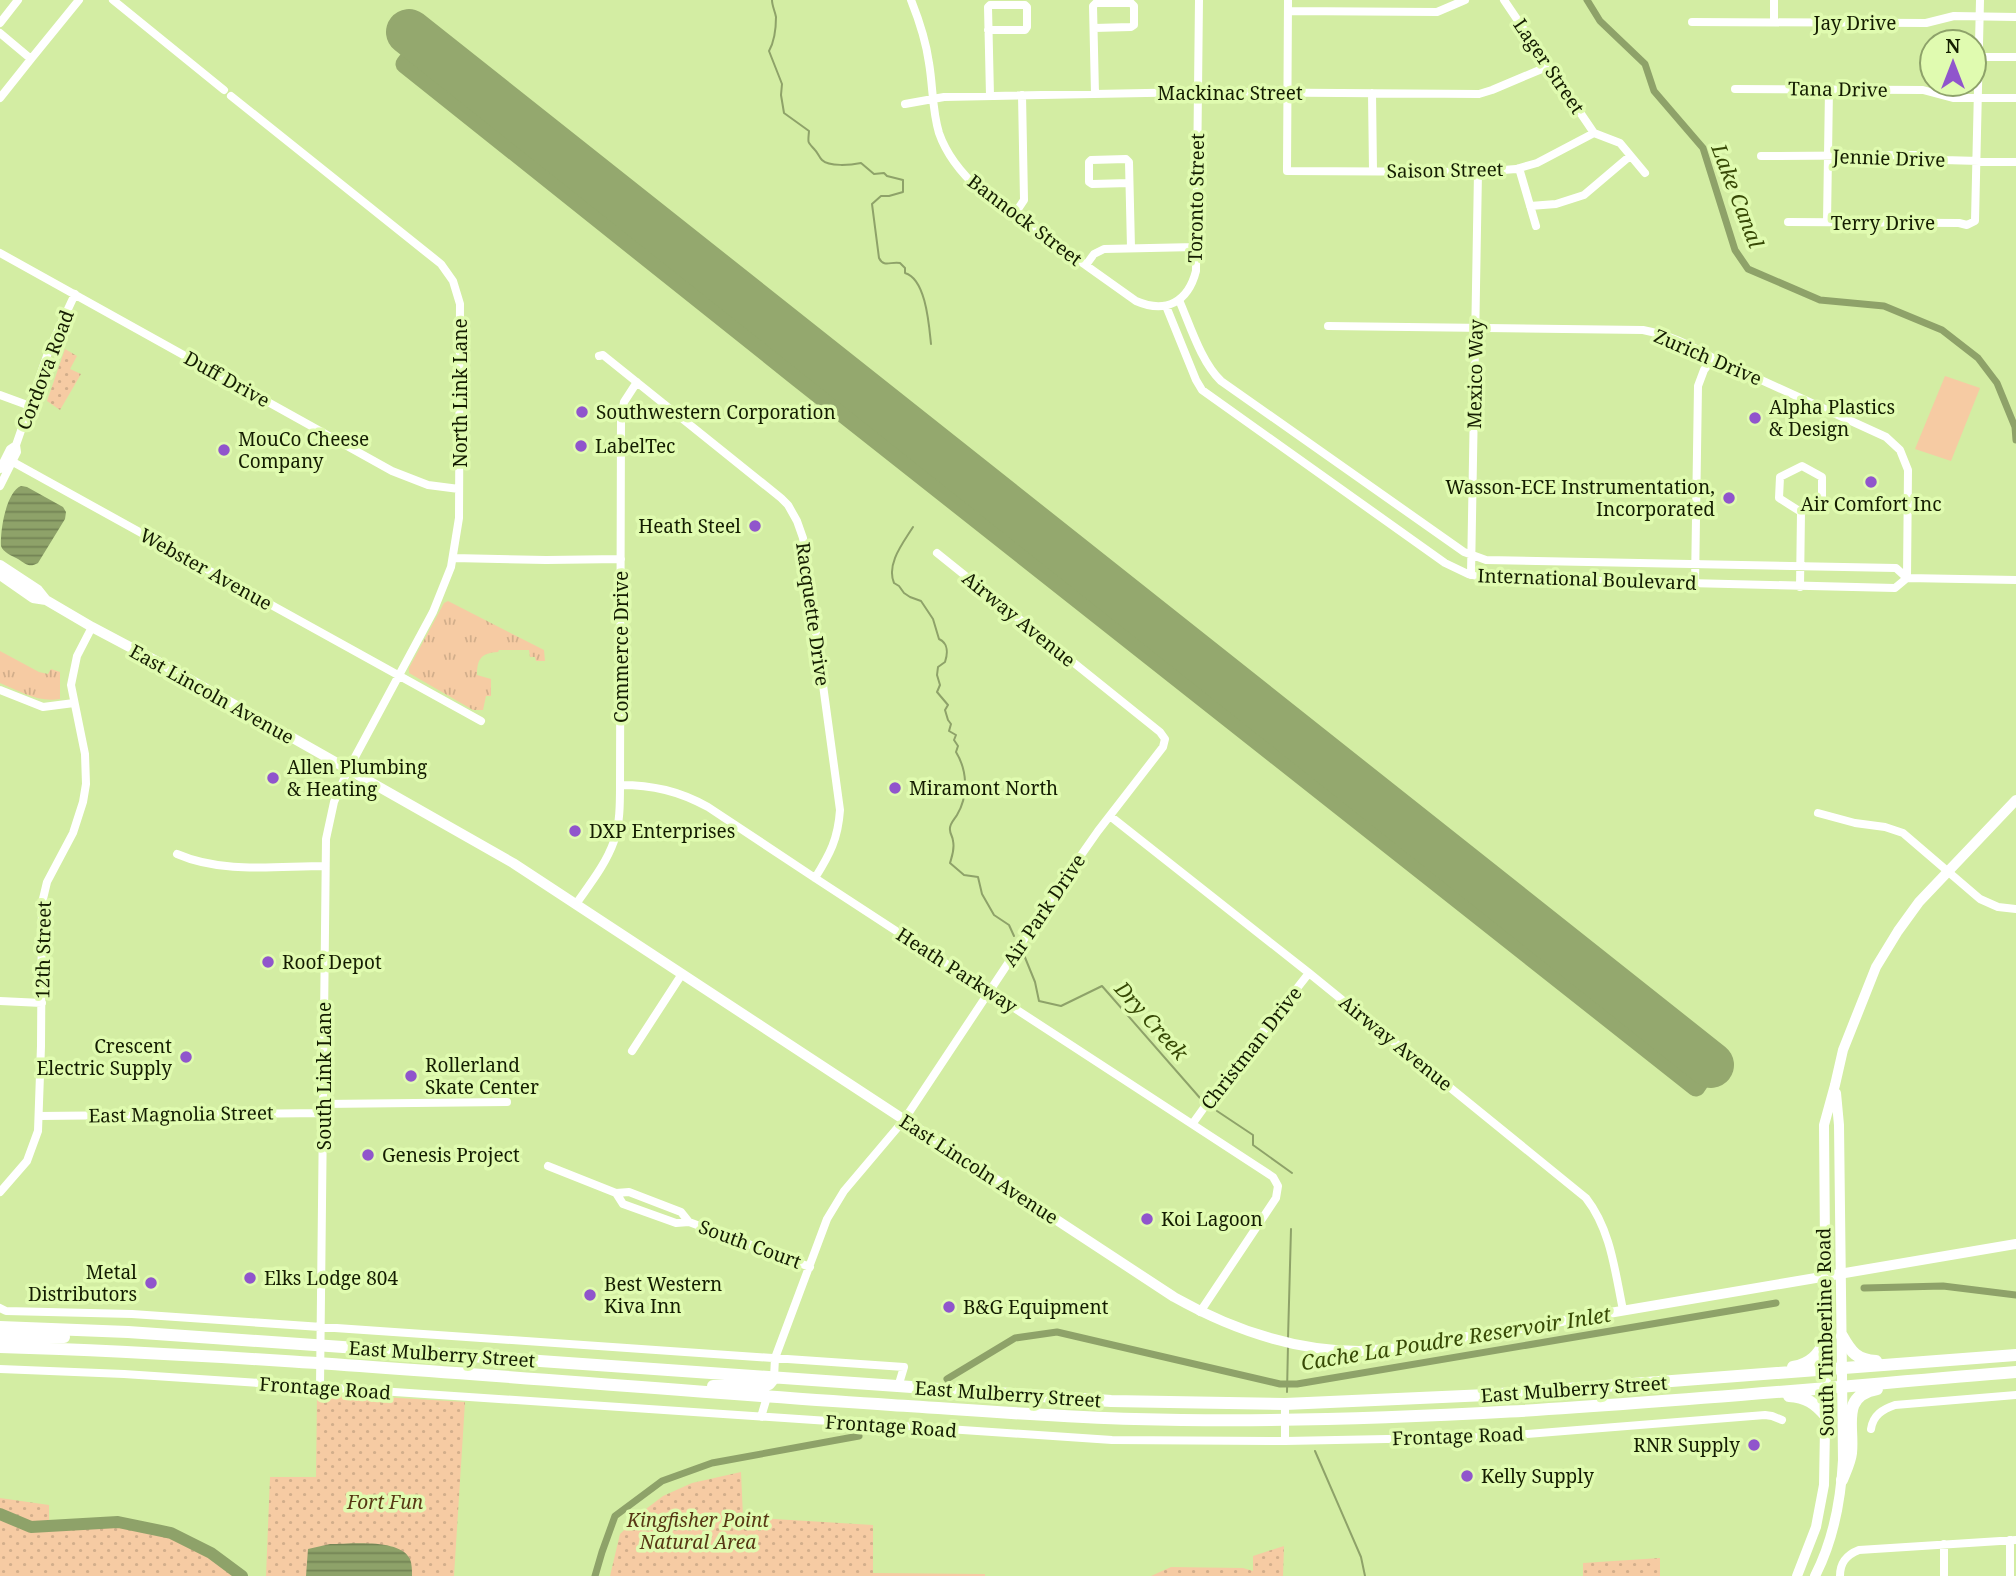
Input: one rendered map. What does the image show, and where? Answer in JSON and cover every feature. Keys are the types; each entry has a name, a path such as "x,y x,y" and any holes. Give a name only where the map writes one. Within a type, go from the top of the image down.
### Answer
{"highway":[{"name":"East Mulberry Street","path":"0,1327 149,1334 1111,1401 1284,1404 1487,1395 2016,1354"},
{"path":"0,1338 149,1334"},
{"path":"1842,1336 1856,1356 1874,1361 2005,1351 2016,1354"},
{"path":"1672,1382 1709,1374 1798,1367 1816,1357 1826,1340"},
{"name":"East Mulberry Street","path":"0,1347 125,1351 1059,1416 1285,1421 1408,1418 2010,1373"},
{"path":"1842,1480 1851,1456 1852,1405 1861,1394 1874,1389 1955,1382 2010,1373"},
{"path":"667,1390 764,1386 774,1378 802,1391 920,1400 1001,1411"},
{"path":"1639,1402 1664,1405 1794,1396 1811,1401 1826,1416"}],"main road":[{"name":"South Timberline Road","path":"1797,1576 1808,1552 1824,1485 1824,1125 1843,1049 1876,967 1898,931 1919,902 2016,800"},
{"name":"South Timberline Road","path":"1815,1576 1829,1539 1842,1480 1839,1125 1835,1085"}],"street":[{"path":"0,23 18,0"},
{"path":"0,98 79,0"},
{"name":"North Link Lane","path":"113,0 433,257 453,281 457,292 460,316 459,518 453,558 443,592 348,770"},
{"name":"Bannock Street","path":"911,0 925,42 940,135 963,174 1014,215 1136,301 1147,306 1173,303"},
{"name":"Toronto Street","path":"1173,303 1193,284 1196,271 1199,0"},
{"path":"1286,93 1288,0"},
{"path":"1287,11 1437,12 1465,0"},
{"name":"Lager Street","path":"1504,0 1594,133"},
{"path":"1774,0 1774,22"},
{"path":"1980,0 1980,28"},
{"path":"1094,28 1131,27 1134,25 1134,6 1131,3 1093,5 1095,94"},
{"path":"988,30 1025,30 1027,7 988,7 988,30 990,96"},
{"name":"Jay Drive","path":"1692,22 1926,23 1954,16 2016,16"},
{"path":"0,33 31,59"},
{"path":"1988,57 2016,57"},
{"name":"Mackinac Street","path":"905,104 933,97 1198,92 1479,94 1549,66"},
{"name":"Tana Drive","path":"1735,89 1918,90"},
{"path":"1827,222 1829,89"},
{"name":"Saison Street","path":"1286,93 1287,171 1478,172 1519,168 1537,163 1594,133"},
{"path":"1372,93 1373,171"},
{"path":"1014,215 1024,200 1022,96"},
{"path":"1978,161 1979,98"},
{"path":"1988,98 2016,98"},
{"path":"1594,133 1619,143 1645,173"},
{"name":"Jennie Drive","path":"1761,156 1914,155 1943,160 2016,162"},
{"path":"1530,206 1556,204 1584,195 1630,156"},
{"path":"1129,183 1092,184 1089,182 1089,162 1126,159 1129,162 1130,248"},
{"name":"Terry Drive","path":"1788,222 1967,225 1975,221 1978,161"},
{"path":"1519,168 1536,226"},
{"name":"Mexico Way","path":"1471,575 1478,172"},
{"path":"1086,265 1099,250 1196,247"},
{"name":"Duff Drive","path":"0,253 392,471 428,485 459,489"},
{"name":"Cordova Road","path":"0,486 17,452 16,445 50,350 75,294"},
{"name":"International Boulevard","path":"1173,303 1221,381 1471,555 1486,560 1896,568 1907,578"},
{"name":"International Boulevard","path":"1173,303 1202,390 1445,563 1471,575 1488,578 1895,588 1907,578 2016,580"},
{"name":"Zurich Drive","path":"1328,326 1643,330 1664,334 1886,438 1900,450 1908,470 1907,578"},
{"name":"Racquette Drive","path":"599,356 603,355 767,486 788,505 797,521 803,538 840,810 836,840 815,878"},
{"path":"1695,584 1698,386 1704,370 1713,358"},
{"name":"Commerce Drive","path":"576,904 603,864 614,841 618,823 621,417 624,402 637,383"},
{"path":"0,395 30,406"},
{"name":"Cordova Road","path":"0,469 10,449 16,445"},
{"name":"Webster Avenue","path":"13,462 481,721"},
{"path":"1802,466 1822,477 1822,500 1801,512 1779,498 1780,477 1802,466"},
{"path":"1800,587 1801,512"},
{"name":"Airway Avenue","path":"937,553 1160,732 1165,739"},
{"path":"453,558 621,559"},
{"name":"East Lincoln Avenue","path":"0,565 38,590 46,600 92,627 175,671 513,863 1174,1297 1200,1312 1238,1328 1287,1342 1322,1348 1358,1351 1403,1348 2016,1244"},
{"name":"East Lincoln Avenue","path":"0,575 33,598 46,600"},
{"name":"12th Street","path":"0,1192 28,1159 38,1131 44,892 51,871 73,832 83,802 86,784 85,754 71,685 77,656 92,627"},
{"path":"0,690 43,707 74,704"},
{"name":"Air Park Drive","path":"774,1378 775,1358 827,1219 844,1191 904,1120 1065,878 1163,747 1165,739"},
{"name":"South Link Lane","path":"320,1387 325,866 329,820 348,770"},
{"name":"Heath Parkway","path":"620,785 660,788 690,797 708,807 1273,1177 1278,1186 1276,1198 1200,1312"},
{"path":"1818,813 1903,833 1980,899 1998,907 2016,909"},
{"name":"Airway Avenue","path":"1110,816 1309,973 1586,1198 1599,1218 1609,1246 1623,1310"},
{"path":"177,855 198,863 222,867 325,866"},
{"name":"Christman Drive","path":"1193,1124 1309,973"},
{"path":"632,1051 682,974"},
{"path":"0,1001 42,1003"},
{"name":"East Magnolia Street","path":"39,1116 507,1102"},
{"name":"South Court","path":"548,1166 616,1193 629,1192 681,1212 690,1222 810,1267"},
{"name":"Frontage Road","path":"0,1308 6,1311 132,1314 322,1326 904,1367 898,1387"},
{"name":"Frontage Road","path":"0,1369 124,1374 1099,1440 1285,1441 1492,1437 1765,1415 1782,1420"},
{"path":"1871,1429 1872,1422 1880,1412 1895,1405 2016,1395"},
{"path":"761,1417 767,1397"},
{"path":"1284,1404 1285,1441"},
{"path":"1840,1576 1843,1561 1858,1550 2013,1540 2010,1576"},
{"path":"1944,1544 1944,1576"}],"green space":[{"path":"65,349 77,356 70,369 81,374 60,410 47,401"},
{"path":"1945,376 1980,388 1951,461 1915,449"},
{"path":"448,601 544,650 545,661 536,661 535,657 530,657 529,650 499,650 481,658 477,675 491,679 491,696 486,696 483,710 473,710 409,673 409,668 444,603"},
{"path":"0,651 39,672 48,674 51,669 60,672 60,699 37,698 0,683"},
{"name":"Fort Fun","path":"317,1393 465,1402 454,1576 266,1576 270,1477 316,1477"},
{"name":"Kingfisher Point Natural Area","path":"741,1472 743,1517 873,1525 873,1573 985,1576 610,1576 620,1534 646,1509 663,1496 692,1483"},
{"path":"0,1498 49,1505 49,1526 112,1521 169,1534 200,1548 242,1576 0,1576"},
{"path":"1284,1546 1283,1576 1151,1576 1171,1567 1243,1568 1253,1571 1253,1556"},
{"path":"1660,1558 1660,1576 1583,1576 1583,1563"}],"shaded area":[{"path":"21,486 63,507 66,512 65,519 38,563 32,565 8,554 1,546 8,504 11,496"},
{"path":"330,1544 374,1544 396,1548 405,1552 410,1559 412,1576 306,1576 308,1549"}],"waterway":[{"name":"Dry Creek","path":"772,0 776,21 769,51 782,84 784,113 809,131 809,143 825,162 840,165 861,163 874,174 884,173 903,180 903,192 881,196 872,204 879,258 885,263 900,263 905,268 905,273 918,284 925,304 931,344"},
{"name":"Lake Canal","path":"1587,0 1600,21 1645,64 1654,91 1703,148 1735,250 1748,269 1820,300 1884,306 1942,330 1978,358 1997,383 2015,427 2016,440"},
{"name":"Dry Creek","path":"913,527 897,554 892,576 894,583 904,593 921,601 933,619 939,639 946,649 945,662 938,667 940,685 937,692 948,705 945,710 951,724 949,731 956,735 956,752 965,783 961,807 950,826 954,847 950,863 964,875 978,877 982,894 994,915 1009,925 1014,936"},
{"name":"Dry Creek","path":"1024,955 1039,1001 1061,1006 1102,986 1200,1098"},
{"name":"Dry Creek","path":"1217,1111 1253,1135 1253,1145 1292,1173"},
{"name":"Dry Creek","path":"1288,1339 1291,1229"},
{"name":"Cache La Poudre Reservoir Inlet","path":"1864,1288 1943,1286 2016,1295"},
{"name":"Cache La Poudre Reservoir Inlet","path":"947,1379 1015,1338 1057,1332 1280,1384 1297,1384 1776,1303"},
{"name":"Dry Creek","path":"1287,1392 1288,1345"},
{"name":"Cache La Poudre Reservoir Inlet","path":"595,1576 615,1516 662,1481 712,1463 859,1436"},
{"name":"Dry Creek","path":"1315,1451 1361,1557 1365,1576"},
{"path":"0,1514 31,1527 118,1522 171,1533 211,1553 242,1576"}],"taxiway":[{"path":"422,42 405,64 796,376 1696,1087 1711,1065"}],"runway":[{"path":"409,32 1711,1065"}],"place":[{"name":"Southwestern Corporation","path":"582,412"},
{"name":"Alpha Plastics & Design","path":"1755,418"},
{"name":"LabelTec","path":"581,446"},
{"name":"MouCo Cheese Company","path":"224,450"},
{"name":"Air Comfort Inc","path":"1871,482"},
{"name":"Wasson-ECE Instrumentation, Incorporated","path":"1729,498"},
{"name":"Heath Steel","path":"755,526"},
{"name":"Allen Plumbing & Heating","path":"273,778"},
{"name":"Miramont North","path":"895,788"},
{"name":"DXP Enterprises","path":"575,831"},
{"name":"Roof Depot","path":"268,962"},
{"name":"Crescent Electric Supply","path":"186,1057"},
{"name":"Rollerland Skate Center","path":"411,1076"},
{"name":"Genesis Project","path":"368,1155"},
{"name":"Koi Lagoon","path":"1147,1219"},
{"name":"Elks Lodge 804","path":"250,1278"},
{"name":"Metal Distributors","path":"151,1283"},
{"name":"Best Western Kiva Inn","path":"590,1295"},
{"name":"B&G Equipment","path":"949,1307"},
{"name":"RNR Supply","path":"1754,1445"},
{"name":"Kelly Supply","path":"1467,1476"}]}
